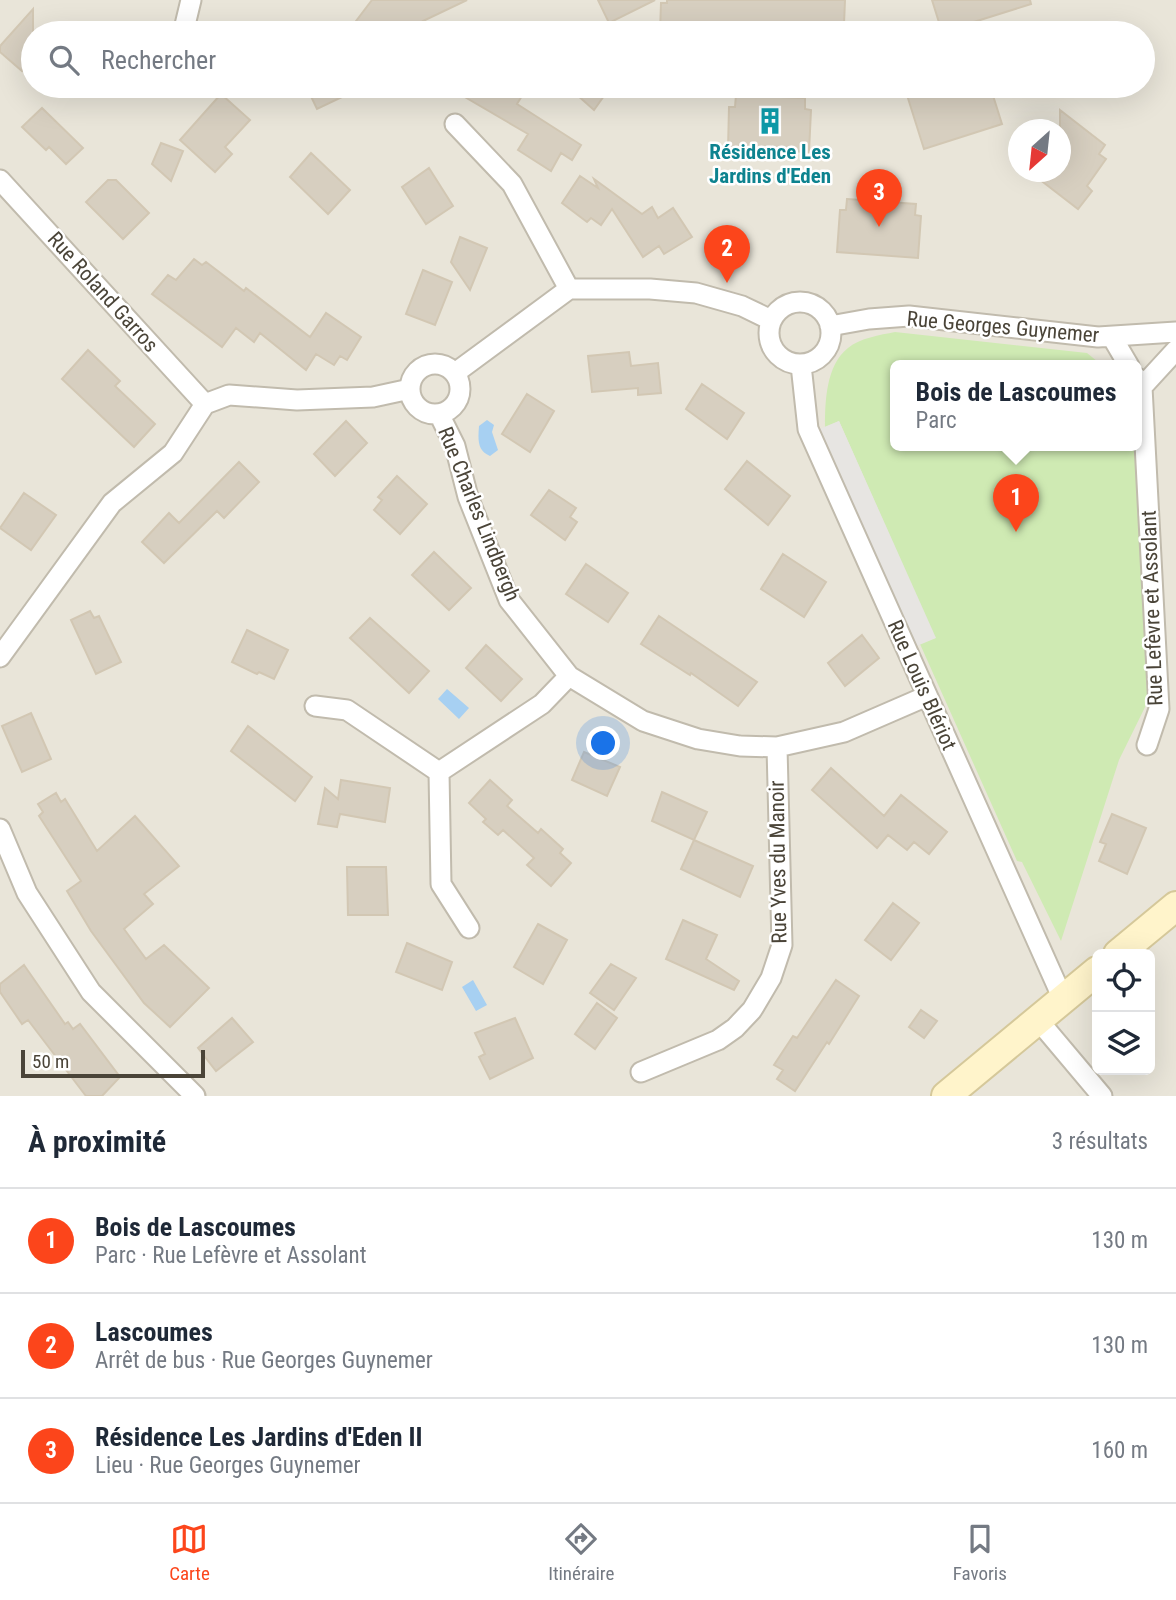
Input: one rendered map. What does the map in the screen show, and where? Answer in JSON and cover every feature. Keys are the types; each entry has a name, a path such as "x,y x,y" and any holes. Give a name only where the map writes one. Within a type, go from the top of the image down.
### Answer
{"main road":[{"path":"1124,949 1176,906"},
{"path":"946,1096 1092,975"}],"street":[{"path":"187,21 191,0"},
{"path":"455,124 512,184 569,289"},
{"name":"Rue Roland Garros","path":"0,180 205,404"},
{"path":"455,373 569,289 650,289 696,293 742,306 771,320"},
{"path":"797,302 818,308 826,316 830,326 828,348 812,363 801,365 780,359 769,341 771,320 786,305 797,302"},
{"name":"Rue Georges Guynemer","path":"830,326 909,316 1042,332 1112,337 1176,332"},
{"path":"1112,337 1125,360"},
{"name":"Rue Lefèvre et Assolant","path":"1142,380 1176,350"},
{"path":"440,364 455,373 461,389 454,406 439,414 422,410 416,405 410,388 412,380 423,367 440,364"},
{"name":"Rue Louis Blériot","path":"801,365 808,429 1063,999"},
{"path":"0,657 112,503 173,453 205,404 229,395 297,400 373,397 410,388"},
{"name":"Rue Charles Lindbergh","path":"439,414 455,446 468,497 509,600 569,676 643,721 698,739 740,746 777,747 844,732 927,696"},
{"name":"Rue Lefèvre et Assolant","path":"1142,416 1159,709 1147,745"},
{"path":"439,772 542,704 569,676"},
{"path":"315,706 347,710 439,772"},
{"name":"Rue Yves du Manoir","path":"641,1072 718,1040 735,1028 752,1010 771,978 782,945 777,747"},
{"path":"439,772 441,884 469,928"},
{"path":"0,829 27,893 91,992 195,1096"},
{"path":"1038,1020 1102,1096"}],"shaded area":[{"path":"0,0 1176,0 1176,1096 0,1096"},
{"path":"839,421 936,638 907,650 810,433"}],"green space":[{"path":"895,332 1087,353 1096,360 890,360 890,451 1137,451 1150,697 1119,760 1061,941 1022,862 1017,861 920,644 935,638 839,421 825,427 828,384 835,364 848,348 870,337"}],"water":[{"path":"487,420 494,425 492,432 498,450 490,456 483,451 479,440 479,426"},
{"path":"447,689 469,708 459,719 438,699"},
{"path":"473,980 487,1005 476,1011 462,987"}],"building":[{"path":"372,0 467,0 423,21 356,21"},
{"path":"598,0 655,0 613,21 608,21"},
{"path":"667,0 845,0 844,21 660,21 661,3 667,3"},
{"path":"932,0 1030,0 1031,4 977,21 939,21"},
{"path":"33,9 33,21 22,21"},
{"path":"21,22 21,70 0,52 0,46"},
{"path":"217,98 225,98 250,120 225,147 232,154 215,172 180,140"},
{"path":"312,98 340,98 317,109"},
{"path":"466,98 521,98 517,104 581,145 572,160 561,153 551,171 518,150 528,134"},
{"path":"580,98 602,98 594,110"},
{"name":"Résidence Les Jardins d'Eden","path":"736,98 805,98 805,109 811,110 809,152 728,149 729,107 735,107"},
{"path":"908,98 994,98 1002,124 924,149"},
{"path":"42,108 83,148 66,164 49,147 46,150 22,127"},
{"path":"1060,110 1105,145 1099,154 1106,159 1087,186 1092,191 1078,209 1043,182 1071,182 1071,119 1060,119"},
{"path":"161,143 183,151 171,181 152,164"},
{"path":"311,153 350,190 328,214 290,177"},
{"path":"429,168 453,206 426,224 402,187"},
{"path":"580,176 598,188 594,179 642,214 652,207 658,218 673,208 692,237 664,254 659,246 643,257 612,209 601,225 591,218 587,222 562,203"},
{"path":"108,180 116,180 149,213 123,239 86,202"},
{"path":"847,199 916,204 915,215 921,216 918,258 837,252 840,210 846,210"},
{"path":"460,237 487,248 470,290 451,262"},
{"path":"194,259 202,265 206,262 244,291 246,288 310,337 326,313 361,337 347,360 340,356 334,365 316,354 306,370 260,333 254,342 236,328 222,347 152,294 168,275 176,280"},
{"path":"423,270 452,282 435,325 406,314"},
{"path":"88,350 120,381 115,386 155,424 134,447 62,379"},
{"path":"629,352 631,366 658,363 661,393 638,395 638,388 592,392 588,356"},
{"path":"702,384 744,413 727,439 686,409"},
{"path":"527,394 554,411 530,452 502,434"},
{"path":"346,421 367,443 335,476 314,454"},
{"path":"747,461 790,496 768,525 725,489"},
{"path":"239,462 259,482 224,518 217,511 164,563 142,542 169,513 179,523"},
{"path":"397,476 427,504 400,534 374,510 382,500 378,497"},
{"path":"549,490 576,508 570,517 577,522 565,540 531,515"},
{"path":"24,493 56,515 31,550 0,528"},
{"path":"434,552 471,588 449,610 412,575"},
{"path":"783,554 826,582 804,617 761,589"},
{"path":"586,564 628,593 608,622 566,594"},
{"path":"90,611 94,618 99,616 121,662 96,674 71,620"},
{"path":"659,616 757,682 738,706 691,673 690,675 641,644"},
{"path":"370,618 429,671 409,693 350,638"},
{"path":"247,630 288,650 274,679 232,662"},
{"path":"862,635 879,658 845,686 828,663"},
{"path":"486,645 522,679 501,701 466,668"},
{"path":"31,713 51,759 22,772 2,726"},
{"path":"248,726 312,777 295,801 231,751"},
{"path":"584,752 620,767 607,796 572,780"},
{"path":"831,768 884,816 901,795 947,832 929,854 914,842 907,850 888,835 877,848 812,790"},
{"path":"341,780 390,788 385,822 340,814 337,827 318,824 325,788 338,799"},
{"path":"490,780 512,800 507,806 538,833 541,829 563,849 560,853 571,863 551,886 527,865 534,858 503,830 498,835 483,822 486,819 469,803"},
{"path":"662,792 707,812 694,840 652,821"},
{"path":"56,793 61,802 65,799 97,851 135,816 179,866 144,894 153,904 124,929 146,959 164,945 209,988 170,1027 144,1003 91,931 67,891 81,881 39,816 43,812 38,804"},
{"path":"1112,814 1146,828 1127,874 1099,861 1106,844 1100,842"},
{"path":"694,840 753,866 740,897 681,869"},
{"path":"347,867 386,867 388,915 348,915"},
{"path":"893,903 919,923 891,960 865,940"},
{"path":"683,920 717,935 706,959 739,981 734,990 666,959"},
{"path":"538,924 567,940 543,984 514,967"},
{"path":"407,943 452,962 442,990 396,972"},
{"path":"611,964 636,978 614,1010 590,993"},
{"path":"24,965 65,1024 68,1022 73,1029 80,1024 120,1077 102,1096 86,1096 28,1020 22,1024 0,992 0,984"},
{"path":"836,980 859,996 795,1091 777,1079 783,1070 774,1065 793,1036 797,1038"},
{"path":"597,1003 617,1018 595,1049 575,1034"},
{"path":"921,1010 937,1021 924,1038 909,1027"},
{"path":"232,1018 253,1042 216,1071 198,1048"},
{"path":"515,1018 533,1058 490,1079 479,1057 485,1054 475,1033"}],"place":[{"name":"Résidence Les Jardins d'Eden","path":"770,121"},
{"name":"Résidence Les Jardins d'Eden II","path":"879,227"},
{"name":"Lascoumes","path":"727,283"},
{"name":"Bois de Lascoumes","path":"1016,532"}]}
